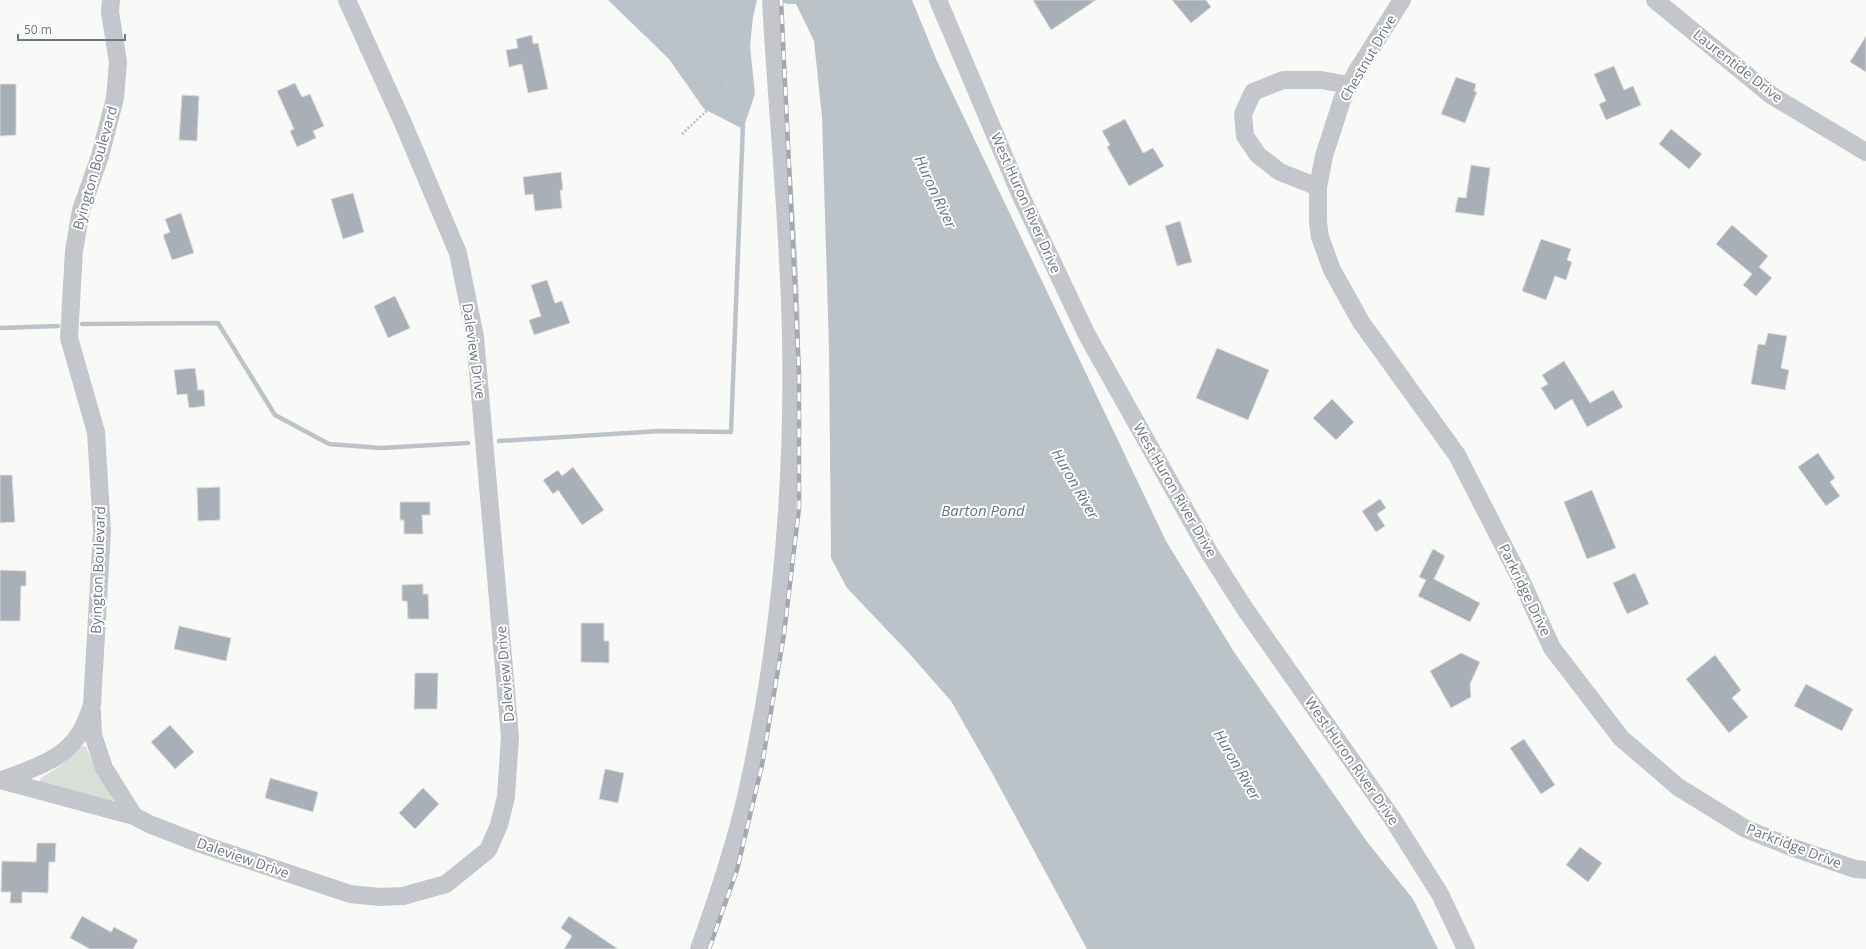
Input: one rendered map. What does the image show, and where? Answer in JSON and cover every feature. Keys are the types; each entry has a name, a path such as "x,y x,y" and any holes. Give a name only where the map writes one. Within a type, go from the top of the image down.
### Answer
{"street":[{"name":"Daleview Drive","path":"1,780 134,816 149,824 192,841 350,894 380,897 403,896 446,884 488,850 499,825 504,804 510,737 475,337 458,253 347,0"},
{"name":"West Huron River Drive","path":"938,0 1021,196 1087,335 1210,554 1245,609 1392,818 1440,894 1466,949"},
{"name":"Chestnut Drive","path":"1318,187 1324,156 1342,100 1356,71 1402,0"},
{"name":"Laurentide Drive","path":"1655,0 1771,95 1866,152"},
{"path":"699,949 718,895 745,799 762,716 786,536 789,483 791,338 786,219 771,3"},
{"name":"Byington Boulevard","path":"108,4 118,62 115,98 100,156 80,216 74,251 69,338 96,432 102,530 92,705 93,735 104,768 134,816"},
{"path":"1318,187 1280,172 1258,155 1245,136 1243,114 1253,92 1283,80 1322,80 1349,85"},
{"name":"Parkridge Drive","path":"1318,187 1318,222 1320,237 1332,270 1359,318 1457,455 1520,578 1552,648 1621,738 1678,787 1746,829 1791,847 1855,869 1866,870"},
{"name":"Byington Boulevard","path":"1,780 43,765 65,752 81,731 92,705"}],"path":[{"path":"682,134 720,98 724,56"}],"shaded area":[{"path":"82,746 86,747 96,771 113,800 113,805 42,783 40,781 41,778 60,766"}],"water":[{"path":"608,0 757,0 753,17 750,46 755,94 743,129 704,109 669,59"},
{"name":"Barton Pond","path":"776,0 912,0 937,61 1166,541 1234,652 1368,843 1413,899 1438,949 1087,949 991,771 951,701 907,651 847,588 831,558 829,349 822,117 814,41 796,4 787,4"}],"building":[{"path":"1033,0 1096,0 1051,30"},
{"path":"1172,0 1206,0 1211,7 1191,23"},
{"path":"532,35 533,44 538,43 548,89 528,93 522,64 509,67 506,50 518,48 516,39"},
{"path":"1866,36 1866,72 1850,62"},
{"path":"1614,66 1624,90 1633,86 1641,105 1606,120 1599,104 1606,101 1594,74"},
{"path":"1456,77 1476,84 1474,91 1477,92 1465,123 1441,114"},
{"path":"295,83 302,97 310,94 324,126 313,131 316,138 297,147 290,131 294,129 277,91"},
{"path":"0,84 16,84 16,135 0,136"},
{"path":"182,95 199,96 197,141 179,140"},
{"path":"1125,119 1143,153 1153,148 1164,166 1129,186 1107,147 1110,145 1102,131"},
{"path":"1671,129 1702,154 1689,169 1659,144"},
{"path":"1471,165 1490,168 1484,216 1455,212 1458,197 1466,198"},
{"path":"561,172 563,190 560,190 562,208 535,211 533,194 525,195 523,177"},
{"path":"353,193 364,232 343,239 331,199"},
{"path":"181,213 194,253 172,260 163,235 170,232 165,219"},
{"path":"1180,221 1192,262 1177,266 1165,226"},
{"path":"1732,225 1768,256 1759,267 1772,278 1756,296 1743,285 1752,274 1716,244"},
{"path":"1541,239 1571,249 1567,260 1572,262 1566,280 1555,276 1546,300 1522,291"},
{"path":"547,280 555,303 562,301 570,323 534,335 529,320 541,316 531,285"},
{"path":"395,296 410,328 388,338 374,306"},
{"path":"1768,333 1787,336 1781,368 1789,370 1785,390 1751,384 1758,344 1765,345"},
{"path":"1217,348 1269,370 1248,420 1196,398"},
{"path":"1564,361 1590,403 1613,390 1623,407 1587,427 1572,399 1555,410 1541,388 1548,384 1542,375"},
{"path":"195,368 198,390 204,390 205,406 189,408 187,394 177,395 174,370"},
{"path":"1332,399 1354,422 1336,440 1313,418"},
{"path":"1818,453 1835,478 1830,482 1840,496 1826,506 1798,467"},
{"path":"573,467 604,510 582,525 558,490 553,494 543,480 558,470 562,476"},
{"path":"0,475 12,475 15,522 0,523"},
{"path":"220,487 220,520 198,521 197,488"},
{"path":"1592,490 1616,548 1587,559 1564,502"},
{"path":"1380,499 1386,508 1377,514 1385,526 1376,532 1362,511"},
{"path":"400,502 430,502 430,515 422,515 423,534 404,534 404,520 400,520"},
{"path":"1433,549 1445,556 1434,579 1480,603 1470,622 1418,596 1426,580 1419,577"},
{"path":"0,570 26,571 26,586 21,586 20,621 0,621"},
{"path":"1635,573 1649,604 1627,614 1613,583"},
{"path":"423,584 423,594 428,594 429,619 408,619 407,601 402,601 402,585"},
{"path":"581,623 604,623 604,641 609,641 609,663 581,662"},
{"path":"179,626 231,638 226,661 174,649"},
{"path":"1461,653 1480,662 1470,684 1471,697 1451,708 1430,671"},
{"path":"1715,655 1741,690 1732,698 1748,717 1729,733 1686,679"},
{"path":"415,673 438,673 437,709 414,709"},
{"path":"1806,684 1853,709 1842,731 1794,706"},
{"path":"170,725 194,752 175,769 151,742"},
{"path":"1524,739 1555,785 1541,794 1510,748"},
{"path":"605,769 624,773 618,803 599,799"},
{"path":"270,778 318,792 313,812 265,798"},
{"path":"423,788 439,804 415,829 399,813"},
{"path":"37,843 56,843 55,862 49,862 48,893 22,892 22,903 10,903 11,892 1,892 2,861 36,862"},
{"path":"1580,847 1602,863 1588,882 1566,865"},
{"path":"82,916 111,932 114,927 138,940 133,949 90,949 70,938"},
{"path":"569,916 618,949 564,949 572,936 561,928"}],"waterway":[{"path":"499,441 660,431 731,432 743,124"},
{"path":"82,324 218,323 275,415 329,444 381,448 468,443"},
{"path":"0,328 58,326"}],"railway":[{"path":"709,949 737,870 762,765 784,634 799,508 799,373 781,0"}],"water label":[{"name":"Huron River","path":"935,192"},
{"name":"Huron River","path":"1075,484"},
{"name":"Huron River","path":"1237,765"}]}
